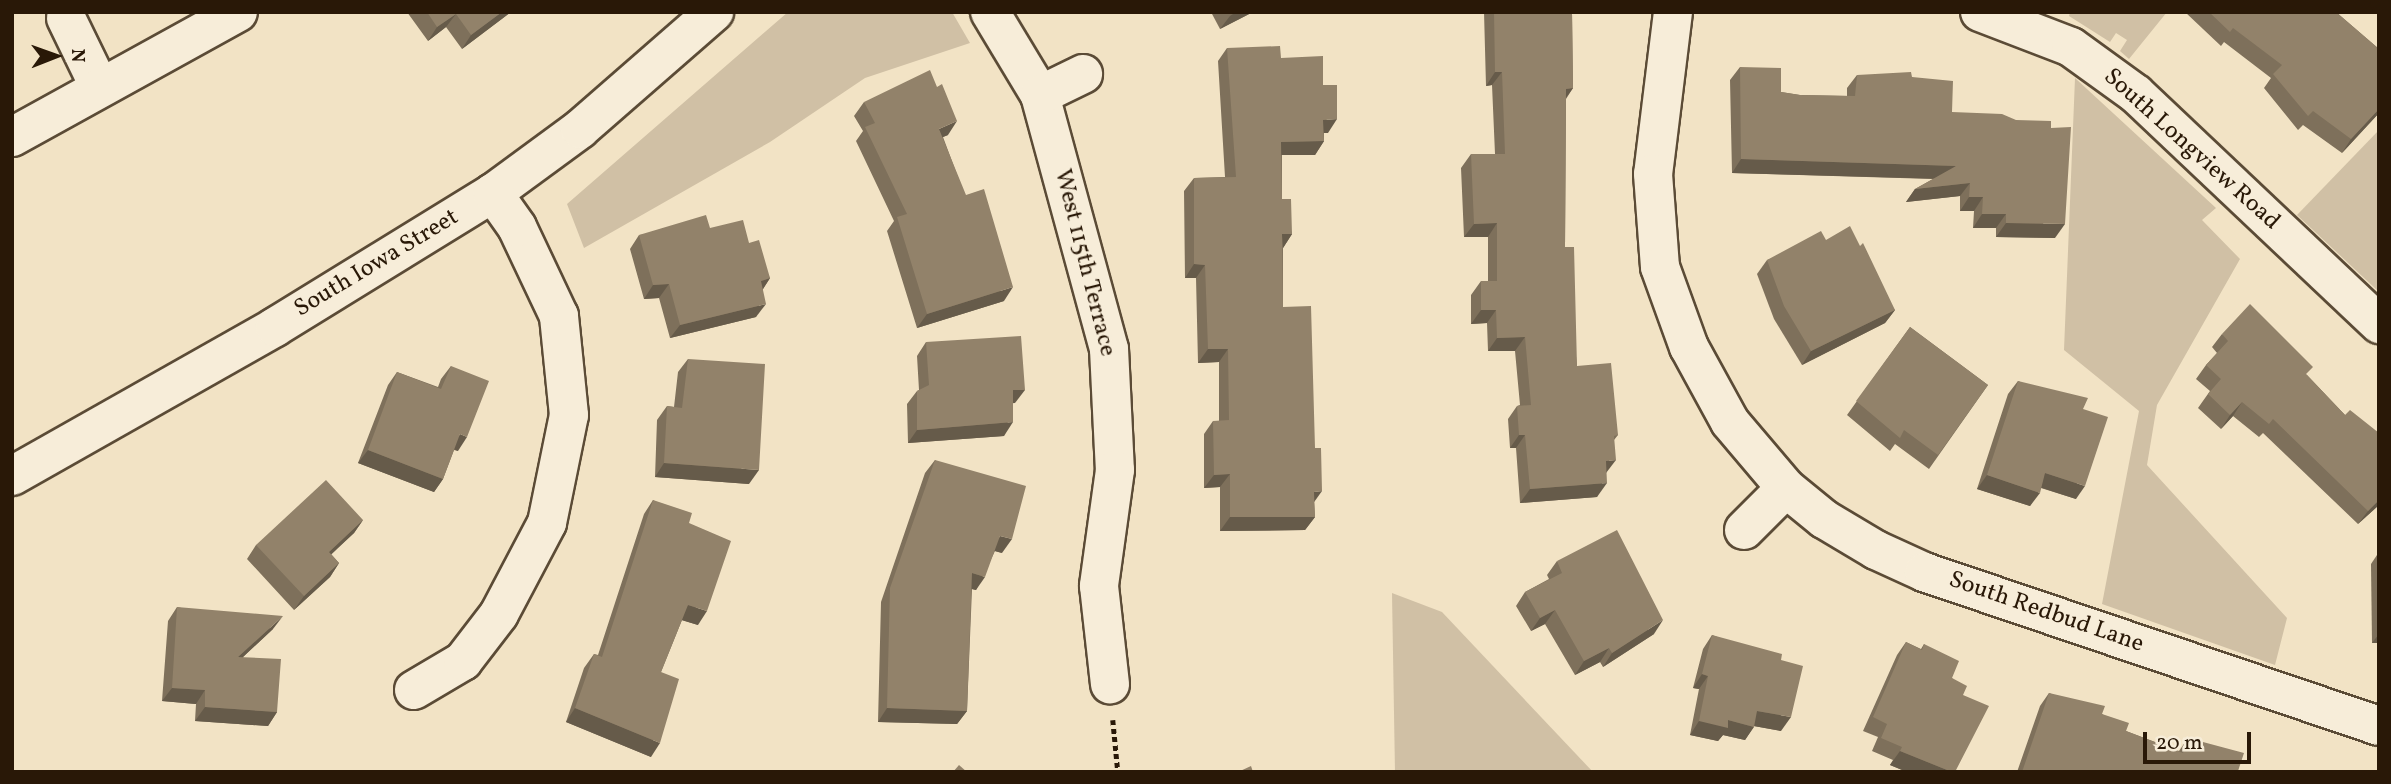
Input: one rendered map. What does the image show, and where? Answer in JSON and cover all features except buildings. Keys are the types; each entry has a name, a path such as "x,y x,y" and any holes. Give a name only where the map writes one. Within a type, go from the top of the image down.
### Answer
{"street":[{"path":"12,137 99,86 237,12"},
{"name":"South Iowa Street","path":"12,476 275,327 493,194 580,129 714,12"},
{"name":"West 115th Terrace","path":"990,12 1040,95 1109,349 1115,470 1099,586 1110,684"},
{"name":"South Redbud Lane","path":"1673,12 1653,174 1660,267 1689,347 1730,422 1786,488 1865,544 1924,572 2379,726"},
{"name":"South Longview Road","path":"1980,12 2071,47 2136,93 2379,324"},
{"path":"66,18 99,86"},
{"path":"1040,95 1083,74"},
{"path":"414,690 463,661 499,614 547,523 569,415 559,316 515,224 493,194"},
{"path":"1744,530 1786,488"}],"path":[{"path":"1110,684 1118,772"}],"shaded area":[{"path":"788,12 952,12 970,43 865,78 770,142 584,248 567,204"},
{"path":"2070,12 2167,12 2129,59 2120,51 2127,40 2116,33 2110,42 2069,16"},
{"path":"2075,78 2216,208 2202,220 2240,259 2157,405 2147,465 2287,618 2275,665 2102,604 2139,411 2064,350"},
{"path":"2379,130 2379,292 2297,215"},
{"path":"1392,593 1442,612 1593,772 1395,772"}]}
